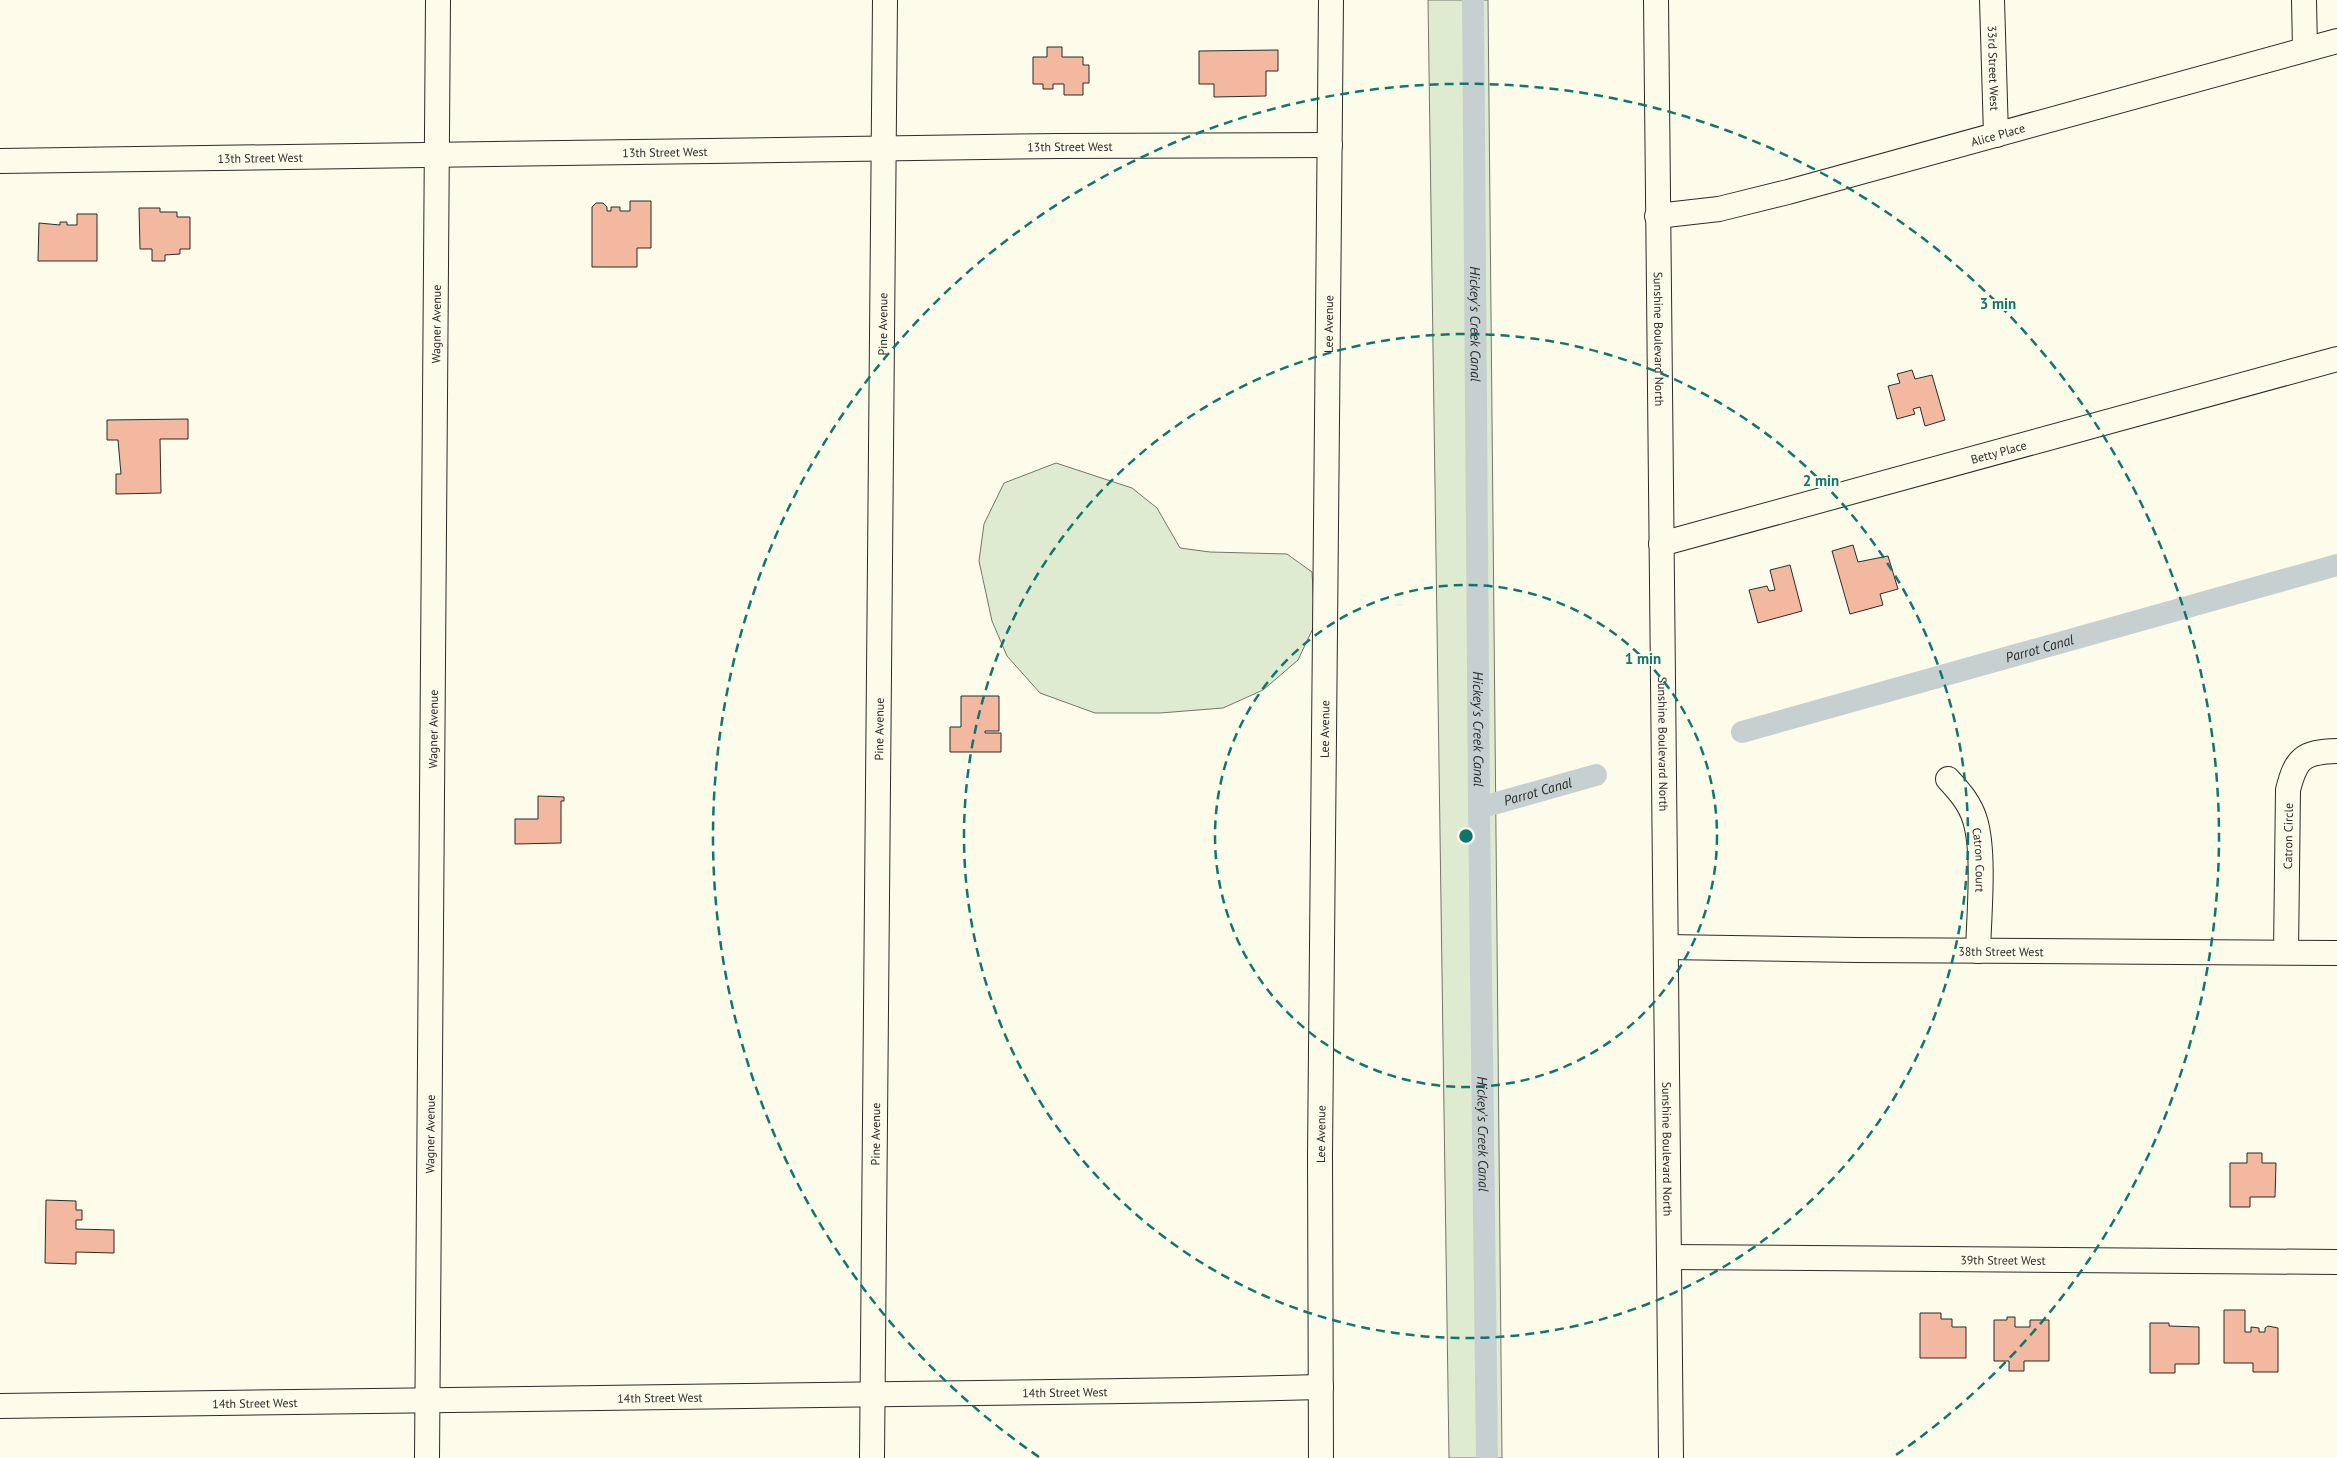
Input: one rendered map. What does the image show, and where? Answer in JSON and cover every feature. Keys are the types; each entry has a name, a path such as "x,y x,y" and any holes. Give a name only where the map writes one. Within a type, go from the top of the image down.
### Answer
{"street":[{"name":"Wagner Avenue","path":"427,1458 438,0"},
{"name":"Pine Avenue","path":"872,1458 885,0"},
{"name":"Lee Avenue","path":"1321,1458 1320,1135 1331,0"},
{"name":"Sunshine Boulevard North","path":"1656,0 1671,1458"},
{"name":"33rd Street West","path":"1992,0 1996,135"},
{"path":"2304,0 2306,49"},
{"name":"Alice Place","path":"1657,216 1719,209 2337,41"},
{"name":"13th Street West","path":"0,161 884,148 1330,145"},
{"name":"Betty Place","path":"1661,544 2337,360"},
{"name":"Catron Circle","path":"2286,952 2288,790 2294,768 2311,753 2337,751"},
{"name":"Catron Court","path":"1948,778 1964,797 1975,820 1978,836 1978,950"},
{"name":"38th Street West","path":"1666,947 2337,953"},
{"name":"39th Street West","path":"1669,1257 2337,1262"},
{"name":"14th Street West","path":"0,1406 1320,1386"}],"green space":[{"path":"1428,0 1488,0 1502,1458 1449,1458"},
{"path":"1056,463 1132,488 1157,508 1180,548 1210,552 1287,554 1312,572 1315,624 1298,660 1263,690 1223,708 1160,713 1095,713 1040,693 1007,656 992,621 979,561 984,524 1004,483"}],"building":[{"path":"1047,47 1062,47 1062,57 1083,57 1083,65 1089,65 1089,83 1083,83 1083,95 1064,95 1064,84 1053,84 1053,89 1043,89 1043,84 1033,84 1033,57 1047,57"},
{"path":"1278,50 1278,71 1266,71 1266,96 1214,97 1214,84 1199,84 1199,51"},
{"path":"630,201 651,201 651,248 637,248 637,267 592,267 592,207 596,203 603,203 607,207 607,211 611,211 611,207 620,207 620,211 630,211"},
{"path":"139,208 160,208 160,212 177,212 177,217 190,217 190,249 180,249 180,254 165,255 165,261 152,261 152,249 140,249"},
{"path":"77,214 97,214 97,261 38,261 39,223 60,225 60,222 67,222 67,225 77,225"},
{"path":"1912,370 1915,379 1932,375 1945,420 1925,426 1920,407 1913,409 1915,414 1897,419 1888,386 1900,383 1897,374"},
{"path":"188,419 188,439 160,439 161,493 116,494 116,474 121,474 118,440 107,440 107,420"},
{"path":"1853,545 1858,562 1888,556 1898,589 1880,594 1883,605 1850,614 1832,551"},
{"path":"1790,565 1802,611 1758,623 1749,590 1767,586 1769,591 1775,590 1770,570"},
{"path":"961,696 999,696 999,731 985,731 985,733 1001,733 1001,752 950,752 950,727 961,727"},
{"path":"538,796 564,797 564,801 561,801 561,843 515,844 515,819 538,819"},
{"path":"2247,1153 2262,1153 2262,1163 2276,1163 2275,1197 2250,1197 2250,1207 2230,1207 2230,1163 2247,1163"},
{"path":"46,1200 76,1201 76,1210 82,1210 82,1220 76,1220 76,1229 114,1230 114,1253 76,1252 76,1264 45,1263"},
{"path":"2224,1310 2245,1310 2245,1332 2251,1332 2251,1327 2259,1328 2259,1332 2265,1332 2265,1328 2268,1326 2278,1328 2278,1372 2253,1372 2253,1363 2224,1363"},
{"path":"1920,1313 1941,1313 1941,1319 1952,1319 1952,1327 1966,1327 1966,1358 1920,1358"},
{"path":"2007,1317 2015,1317 2015,1327 2030,1327 2030,1320 2049,1320 2049,1361 2024,1361 2024,1371 2009,1371 2009,1361 1994,1361 1994,1320 2007,1320"},
{"path":"2150,1323 2169,1323 2169,1326 2199,1327 2199,1364 2175,1364 2175,1373 2150,1373"}],"waterway":[{"name":"Hickey's Creek Canal","path":"1473,0 1479,808 1487,1458"},
{"name":"Parrot Canal","path":"1742,732 2337,565"},
{"name":"Parrot Canal","path":"1479,808 1596,775"}]}
